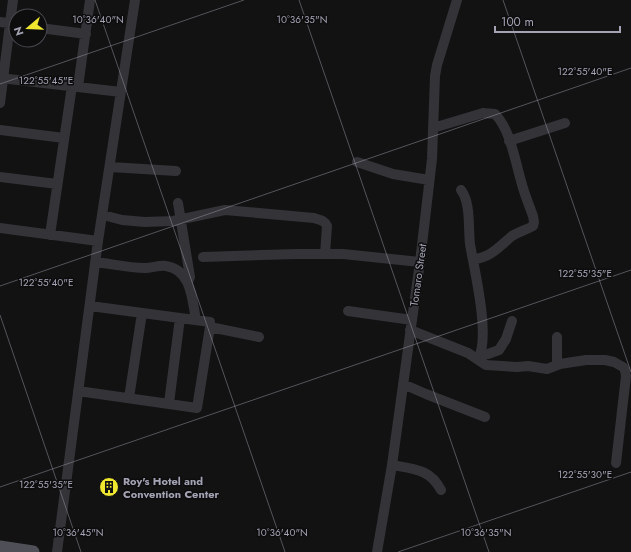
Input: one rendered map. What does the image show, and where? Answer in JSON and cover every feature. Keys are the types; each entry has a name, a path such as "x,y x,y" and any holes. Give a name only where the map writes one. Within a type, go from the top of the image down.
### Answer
{"main road":[{"path":"0,547 33,552"}],"street":[{"path":"50,236 64,138 86,34 90,0"},
{"path":"57,552 98,241 135,0"},
{"name":"Tomaro Street","path":"377,552 392,465 420,262 429,180 437,65 457,0"},
{"path":"48,29 86,34"},
{"path":"0,103 2,78 8,48"},
{"path":"2,78 121,92"},
{"path":"433,128 488,113 495,114 500,120 509,141 534,222 533,226 513,236 491,254 480,259 474,259"},
{"path":"509,141 565,123"},
{"path":"0,130 64,138"},
{"path":"357,162 393,174 429,180"},
{"path":"110,167 176,171"},
{"path":"0,177 57,184"},
{"path":"461,190 467,204 470,242 479,291 483,336 480,362 486,365 517,367 528,366 547,369 557,365 586,360 605,360 614,362 623,367 626,370 616,463"},
{"path":"178,203 190,277 188,282"},
{"path":"103,216 122,220 146,222 180,219 225,210 322,220 325,222 327,231 325,254"},
{"path":"0,228 50,236 98,241"},
{"path":"203,258 247,255 343,254 420,262"},
{"path":"96,262 144,268 167,266 180,271 188,282 196,320"},
{"path":"78,391 197,408 210,327 210,322 90,306"},
{"path":"348,311 411,325 468,353 480,356 499,350 506,339 512,321"},
{"path":"129,398 142,313"},
{"path":"169,403 180,318"},
{"path":"210,327 259,337"},
{"path":"557,337 557,365"},
{"path":"403,384 485,417"},
{"path":"392,465 416,469 424,472 433,479 441,490"}],"place":[{"name":"Roy's Hotel and Convention Center","path":"109,487"}]}
